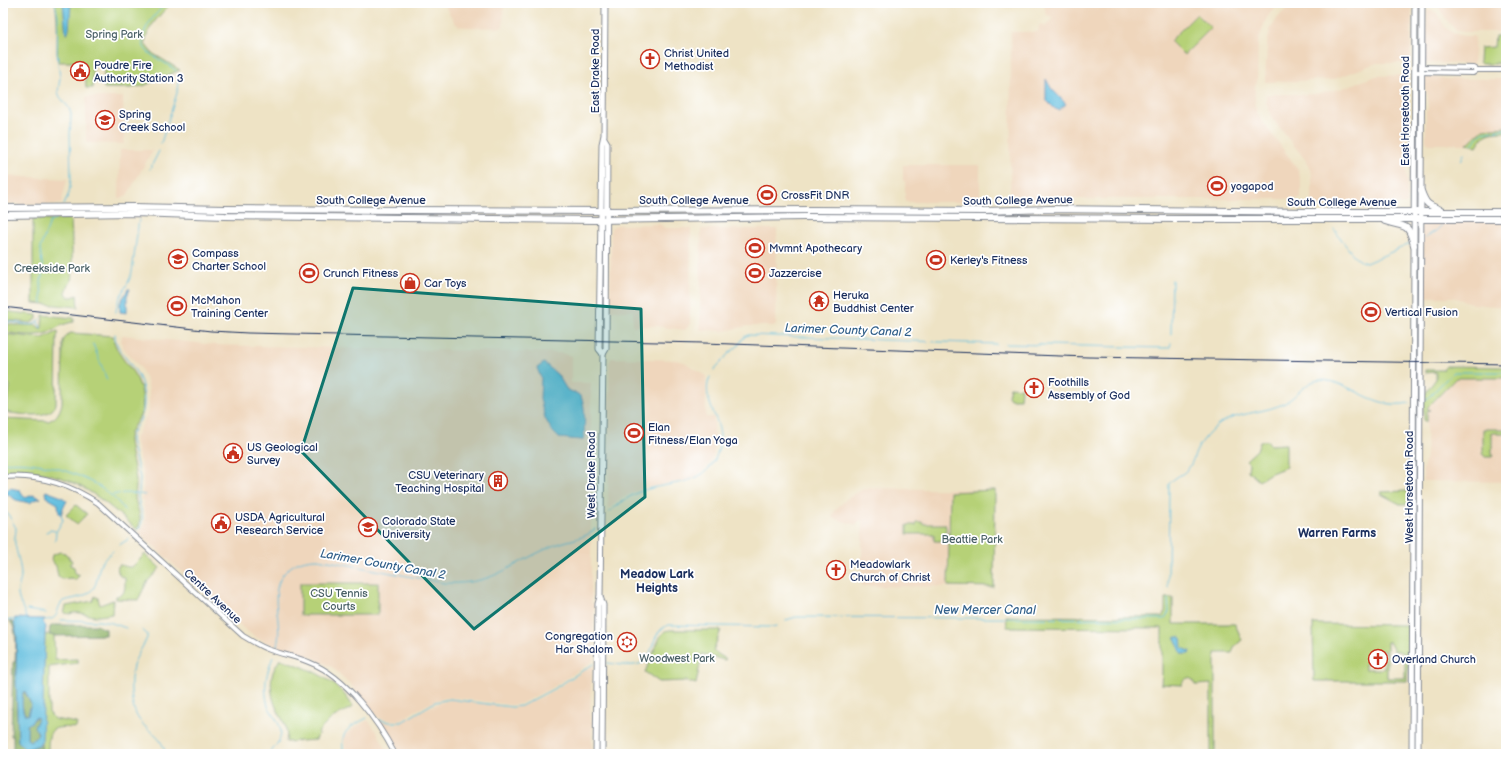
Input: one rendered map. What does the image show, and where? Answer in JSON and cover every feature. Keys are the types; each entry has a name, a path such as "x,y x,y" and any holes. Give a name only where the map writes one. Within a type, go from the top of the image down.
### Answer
{"highway":[{"path":"1421,192 1427,204 1444,212"},
{"name":"South College Avenue","path":"3,208 134,207 604,211 992,211 1049,209 1313,212 1506,212"},
{"path":"394,218 398,214 406,212 407,210"},
{"path":"669,219 673,215 690,214 693,210"},
{"path":"696,218 699,215 720,213 723,210"},
{"name":"South College Avenue","path":"3,215 134,213 187,216 604,220 805,217 1506,219"},
{"path":"1486,219 1506,215"},
{"path":"1381,219 1409,229 1414,245"}],"main road":[{"name":"East Drake Road","path":"604,220 607,143 604,138 605,3"},
{"name":"East Horsetooth Road","path":"1415,3 1418,219"},
{"name":"East Horsetooth Road","path":"1418,212 1421,192 1422,3"},
{"name":"West Horsetooth Road","path":"1412,754 1414,245 1418,219"},
{"name":"West Horsetooth Road","path":"1418,219 1420,297 1418,754"},
{"name":"West Drake Road","path":"603,354 599,349 600,260 604,220"},
{"name":"West Drake Road","path":"596,754 598,604 600,598 603,354 606,350 604,220"},
{"path":"1414,258 1417,268 1418,292 1420,297"},
{"path":"600,260 602,275 606,278"},
{"path":"600,278 606,303"},
{"path":"1414,296 1418,301 1418,326 1420,333"},
{"name":"West Drake Road","path":"600,598 604,605 602,754"},
{"path":"598,644 600,653 603,656"}],"street":[{"path":"1421,67 1506,70"},
{"path":"1415,72 1473,73 1476,70"},
{"name":"Centre Avenue","path":"3,477 26,477 54,482 78,491 98,503 243,636 270,650 313,663 333,676 354,696 372,718 383,732 395,754"}],"highlighted area":[{"path":"353,288 641,309 645,497 474,629 301,451"}],"shaded area":[{"path":"443,3 504,3 503,26 501,28 459,26 455,23"},
{"path":"1044,3 1273,3 1275,7 1266,19 1258,42 1255,100 1257,112 1262,121 1298,169 1301,181 1301,199 1010,199 1011,32 1038,32 1041,24 1044,27 1050,22 1053,19 1046,15"},
{"path":"1292,3 1412,3 1411,62 1376,63 1332,80 1265,82 1267,45 1270,30 1279,16"},
{"path":"1427,3 1504,3 1506,5 1506,36 1499,36 1499,32 1464,32 1456,30 1438,7"},
{"path":"1427,10 1436,12 1446,28 1453,33 1463,36 1473,36 1475,38 1473,64 1425,62"},
{"path":"1408,75 1406,148 1407,203 1387,204 1383,206 1312,206 1311,169 1308,163 1271,117 1266,102 1266,94 1315,94 1340,89 1376,76"},
{"path":"1425,78 1440,79 1506,79 1506,127 1483,129 1467,144 1429,144 1426,141 1426,111 1428,109 1428,96 1425,88"},
{"name":"Spring Creek School","path":"86,97 123,97 124,144 86,143"},
{"path":"120,150 153,150 126,197 119,198"},
{"path":"903,165 980,165 980,202 905,202"},
{"path":"6,176 67,179 61,204 3,204 3,178"},
{"path":"1421,219 1506,219 1506,307 1474,304 1453,297 1420,297"},
{"path":"659,224 665,228 691,228 690,324 685,330 656,326 633,326 633,311 610,311 611,228 616,225"},
{"path":"701,229 777,229 776,326 747,326 724,331 700,329"},
{"name":"Colorado State University","path":"122,335 216,345 561,353 571,356 571,383 591,383 591,590 592,603 594,605 593,661 555,686 520,704 511,705 459,698 445,698 437,700 413,712 400,721 379,718 349,683 332,667 311,657 273,645 255,637 243,628 139,533 145,524 145,515 142,498 143,475 135,439 149,411 149,390 146,379 140,367 123,347 121,342"},
{"path":"612,358 676,360 684,362 706,376 706,417 714,417 714,454 709,464 694,477 688,480 640,489 622,498 608,509 609,362"},
{"path":"1456,378 1506,378 1506,429 1492,429 1492,433 1506,433 1506,482 1423,481 1423,470 1426,455 1427,408"},
{"path":"865,488 995,490 994,587 862,586 862,520 856,525 832,518 835,510 848,498"},
{"path":"593,665 590,720 592,722 592,754 400,754 392,737 381,721 395,724 401,723 429,707 451,700 511,708 520,707 550,693"},
{"path":"368,720 377,732 389,754 346,754 344,738 346,734"}],"green space":[{"name":"Spring Park","path":"55,3 171,3 151,27 145,44 152,53 180,70 143,86 131,88 104,88 104,63 93,63 93,88 86,88 85,62 58,62 57,18"},
{"path":"1197,14 1211,28 1184,55 1170,41"},
{"path":"1495,36 1506,36 1506,65 1498,65 1498,63 1481,64 1479,62 1480,48 1494,47"},
{"path":"1506,127 1506,132 1496,132 1486,135 1477,146 1467,144 1483,129"},
{"name":"Creekside Park","path":"33,219 68,219 71,221 72,277 66,292 69,297 77,295 78,307 33,303"},
{"path":"3,311 37,315 37,319 31,323 3,320"},
{"path":"43,315 74,318 74,322 63,325 47,333 37,335 3,331 3,323 15,325 36,325 41,329"},
{"path":"57,331 59,332 57,337 56,404 53,409 43,414 29,415 9,413 6,411 6,408 10,385 7,382 3,382 3,334 43,338"},
{"path":"71,333 113,336 117,350 134,373 140,386 143,405 140,416 129,437 135,470 135,498 140,518 137,530 106,503 77,484 44,473 3,471 3,419 48,421 54,418 59,412 62,403 63,341 67,335"},
{"path":"1446,366 1506,367 1506,378 1456,378 1427,408 1430,410 1427,411 1427,421 1424,421 1423,396 1436,379 1436,372 1425,373 1425,370 1443,370"},
{"path":"1010,387 1021,388 1020,399 1010,399 1008,396"},
{"path":"1483,429 1506,429 1506,433 1492,433 1493,457 1485,457 1483,455"},
{"path":"1260,441 1268,441 1270,445 1286,444 1286,467 1269,474 1259,481 1248,471 1249,463 1246,460 1257,450"},
{"name":"Beattie Park","path":"995,490 994,587 948,586 950,492"},
{"path":"1408,491 1408,504 1400,504 1381,494 1381,492"},
{"path":"76,505 87,514 77,524 66,515"},
{"path":"916,522 923,522 923,524 945,524 946,541 934,541 934,534 907,534 907,525 916,525"},
{"path":"60,552 65,553 72,561 70,565 74,567 75,573 80,575 75,580 71,578 62,579 58,576 56,566 51,560 52,555"},
{"path":"145,554 160,568 147,582 138,600 116,599 116,596 122,594 125,588 125,579 124,577 121,577 118,571 119,565 132,567"},
{"name":"CSU Tennis Courts","path":"300,583 378,583 378,615 300,615"},
{"path":"95,596 98,598 100,605 113,600 112,614 96,616 79,613 64,613 66,606 93,601"},
{"path":"1165,598 1173,598 1173,624 1235,624 1242,640 1234,647 1232,653 1215,653 1215,752 1211,752 1211,684 1196,685 1193,680 1187,678 1182,685 1161,684 1162,628 1007,627 1006,616 1162,617 1165,611"},
{"path":"10,621 14,623 17,635 16,677 18,741 24,748 27,749 41,745 41,754 13,754 13,736 11,736 13,662 15,662 16,641 13,625"},
{"path":"1313,624 1408,625 1409,660 1407,681 1314,681","holes":["1387,642 1389,642 1394,651 1405,654 1405,678 1387,678","1372,651 1385,651 1386,655 1384,657 1384,669 1365,669 1365,662 1372,662"]},
{"path":"54,625 96,625 106,629 106,635 54,636 49,634 50,627"},
{"name":"Woodwest Park","path":"721,630 713,651 726,659 724,660 702,654 696,684 686,681 659,682 645,672 661,635 665,631"},
{"path":"45,634 54,636 55,660 78,659 78,663 49,667 49,712 54,719 77,723 76,728 56,728 52,730 49,739 48,754 41,754"},
{"path":"280,659 301,666 331,682 347,697 353,707 332,718 319,731 316,740 286,742 286,728 272,696 271,687 271,679 275,667"},
{"path":"24,691 31,704 28,715 24,712 22,706"},
{"path":"37,717 38,719 35,725 37,736 30,741 27,739 27,725"}],"water":[{"path":"63,3 71,3 69,29 68,33 66,34"},
{"path":"1046,79 1051,88 1066,104 1059,110 1055,109 1046,100"},
{"path":"128,289 130,289 127,296 127,313 120,312 120,303"},
{"path":"544,363 558,375 567,390 578,394 582,398 584,409 584,438 582,440 559,438 552,431 545,418 540,399 541,378 537,368"},
{"path":"10,488 20,490 25,498 33,495 41,498 30,503 16,500 7,494 7,490"},
{"path":"46,491 62,497 67,501 61,515 59,513 58,504 46,497"},
{"path":"15,618 45,619 43,622 46,627 42,741 39,745 27,749 25,749 18,741 16,677 17,635 14,623","holes":["25,691 31,704 28,715 25,715 22,707 23,692","37,717 38,719 34,727 38,734 36,738 30,741 27,739 27,725"]},
{"path":"1181,637 1182,648 1190,651 1189,654 1182,654 1175,638"}],"waterway":[{"path":"55,3 58,17 57,53 60,78 58,92 69,108 71,114 71,180 69,193 64,205"},
{"path":"167,3 152,19 144,32 143,45 150,54 176,71"},
{"path":"161,143 177,93 178,81"},
{"name":"Larimer County Canal 2","path":"1471,145 1482,133 1506,129"},
{"path":"150,169 159,151"},
{"name":"Larimer County Canal 2","path":"1461,161 1464,153"},
{"path":"42,303 41,282 43,270 40,248 50,222 57,216"},
{"path":"116,312 118,301 132,272 139,219"},
{"name":"Larimer County Canal 2","path":"1425,237 1436,231 1442,225"},
{"name":"Larimer County Canal 2","path":"1334,229 1353,254 1366,263 1410,244"},
{"name":"Larimer County Canal 2","path":"1171,334 1172,280"},
{"path":"3,321 32,325 40,319"},
{"path":"38,322 41,328"},
{"path":"115,334 118,347 140,379 144,395 143,412 131,437 140,478 139,492"},
{"name":"Larimer County Canal 2","path":"714,370 729,353 737,347 744,337 748,335 996,344"},
{"name":"Larimer County Canal 2","path":"1006,344 1166,348 1170,347 1171,343"},
{"path":"93,344 107,380"},
{"name":"New Mercer Canal","path":"1423,400 1428,398 1453,372 1506,372"},
{"name":"Larimer County Canal 2","path":"609,512 633,495 652,488 684,482 703,474 710,467 716,457 720,439 717,423 707,393 710,377"},
{"name":"New Mercer Canal","path":"1168,587 1169,484 1188,469 1200,445 1216,427 1234,417 1285,403 1306,386 1320,380 1342,385 1373,400 1384,403 1409,403"},
{"path":"3,463 33,463 61,469 86,479 109,493 125,511"},
{"path":"112,495 121,493 145,495"},
{"path":"138,495 142,512 142,521 138,530"},
{"path":"3,510 8,514 16,528 15,542 20,564 21,577 18,595 26,618"},
{"path":"55,541 56,532 63,520 61,515"},
{"name":"Larimer County Canal 2","path":"277,646 279,636 276,597 277,588 280,579 286,571 293,565 300,562 318,559 444,583 463,583 476,581 495,575 542,551 558,544 587,535 595,529"},
{"path":"46,532 50,530 55,531"},
{"path":"119,545 129,539"},
{"path":"45,620 56,616 60,604 63,601 87,594 94,588 101,564 113,551"},
{"name":"New Mercer Canal","path":"786,620 796,617 1163,619 1166,618 1169,611 1168,599"},
{"path":"27,610 46,613"},
{"path":"3,619 14,620"},
{"path":"61,620 100,621 126,628"},
{"name":"New Mercer Canal","path":"607,663 632,665 639,664 644,661 648,657 658,633 669,625 777,626"},
{"path":"142,630 147,634 147,638 133,666 131,679 132,702 140,721 159,739 162,743 165,754"},
{"name":"Larimer County Canal 2","path":"269,754 276,746 281,734 279,725 268,706 266,699 267,675 273,657"},
{"name":"New Mercer Canal","path":"380,720 402,722 435,702 450,699 512,707 521,706 555,688 593,664"},
{"name":"New Mercer Canal","path":"344,754 343,740 346,731 367,718"},
{"path":"27,749 28,754"}],"railway":[{"path":"3,307 211,331 248,333 704,343 1088,357 1506,364"}],"place":[{"name":"Christ United Methodist","path":"650,59"},
{"name":"Poudre Fire Authority Station 3","path":"80,71"},
{"name":"Spring Creek School","path":"105,120"},
{"name":"yogapod","path":"1217,186"},
{"name":"CrossFit DNR","path":"767,195"},
{"name":"Mvmnt Apothecary","path":"755,248"},
{"name":"Compass Charter School","path":"178,259"},
{"name":"Kerley's Fitness","path":"936,260"},
{"name":"Crunch Fitness","path":"309,273"},
{"name":"Jazzercise","path":"755,273"},
{"name":"Car Toys","path":"410,283"},
{"name":"Heruka Buddhist Center","path":"819,301"},
{"name":"McMahon Training Center","path":"177,306"},
{"name":"Vertical Fusion","path":"1371,312"},
{"name":"Foothills Assembly of God","path":"1034,388"},
{"name":"Elan Fitness/Elan Yoga","path":"634,433"},
{"name":"US Geological Survey","path":"233,453"},
{"name":"CSU Veterinary Teaching Hospital","path":"498,481"},
{"name":"USDA, Agricultural Research Service","path":"221,523"},
{"name":"Colorado State University","path":"368,527"},
{"name":"Meadowlark Church of Christ","path":"836,570"},
{"name":"Congregation Har Shalom","path":"627,642"},
{"name":"Overland Church","path":"1378,659"}],"district":[{"name":"Warren Farms","path":"1337,533"},
{"name":"Meadow Lark Heights","path":"657,581"}]}
